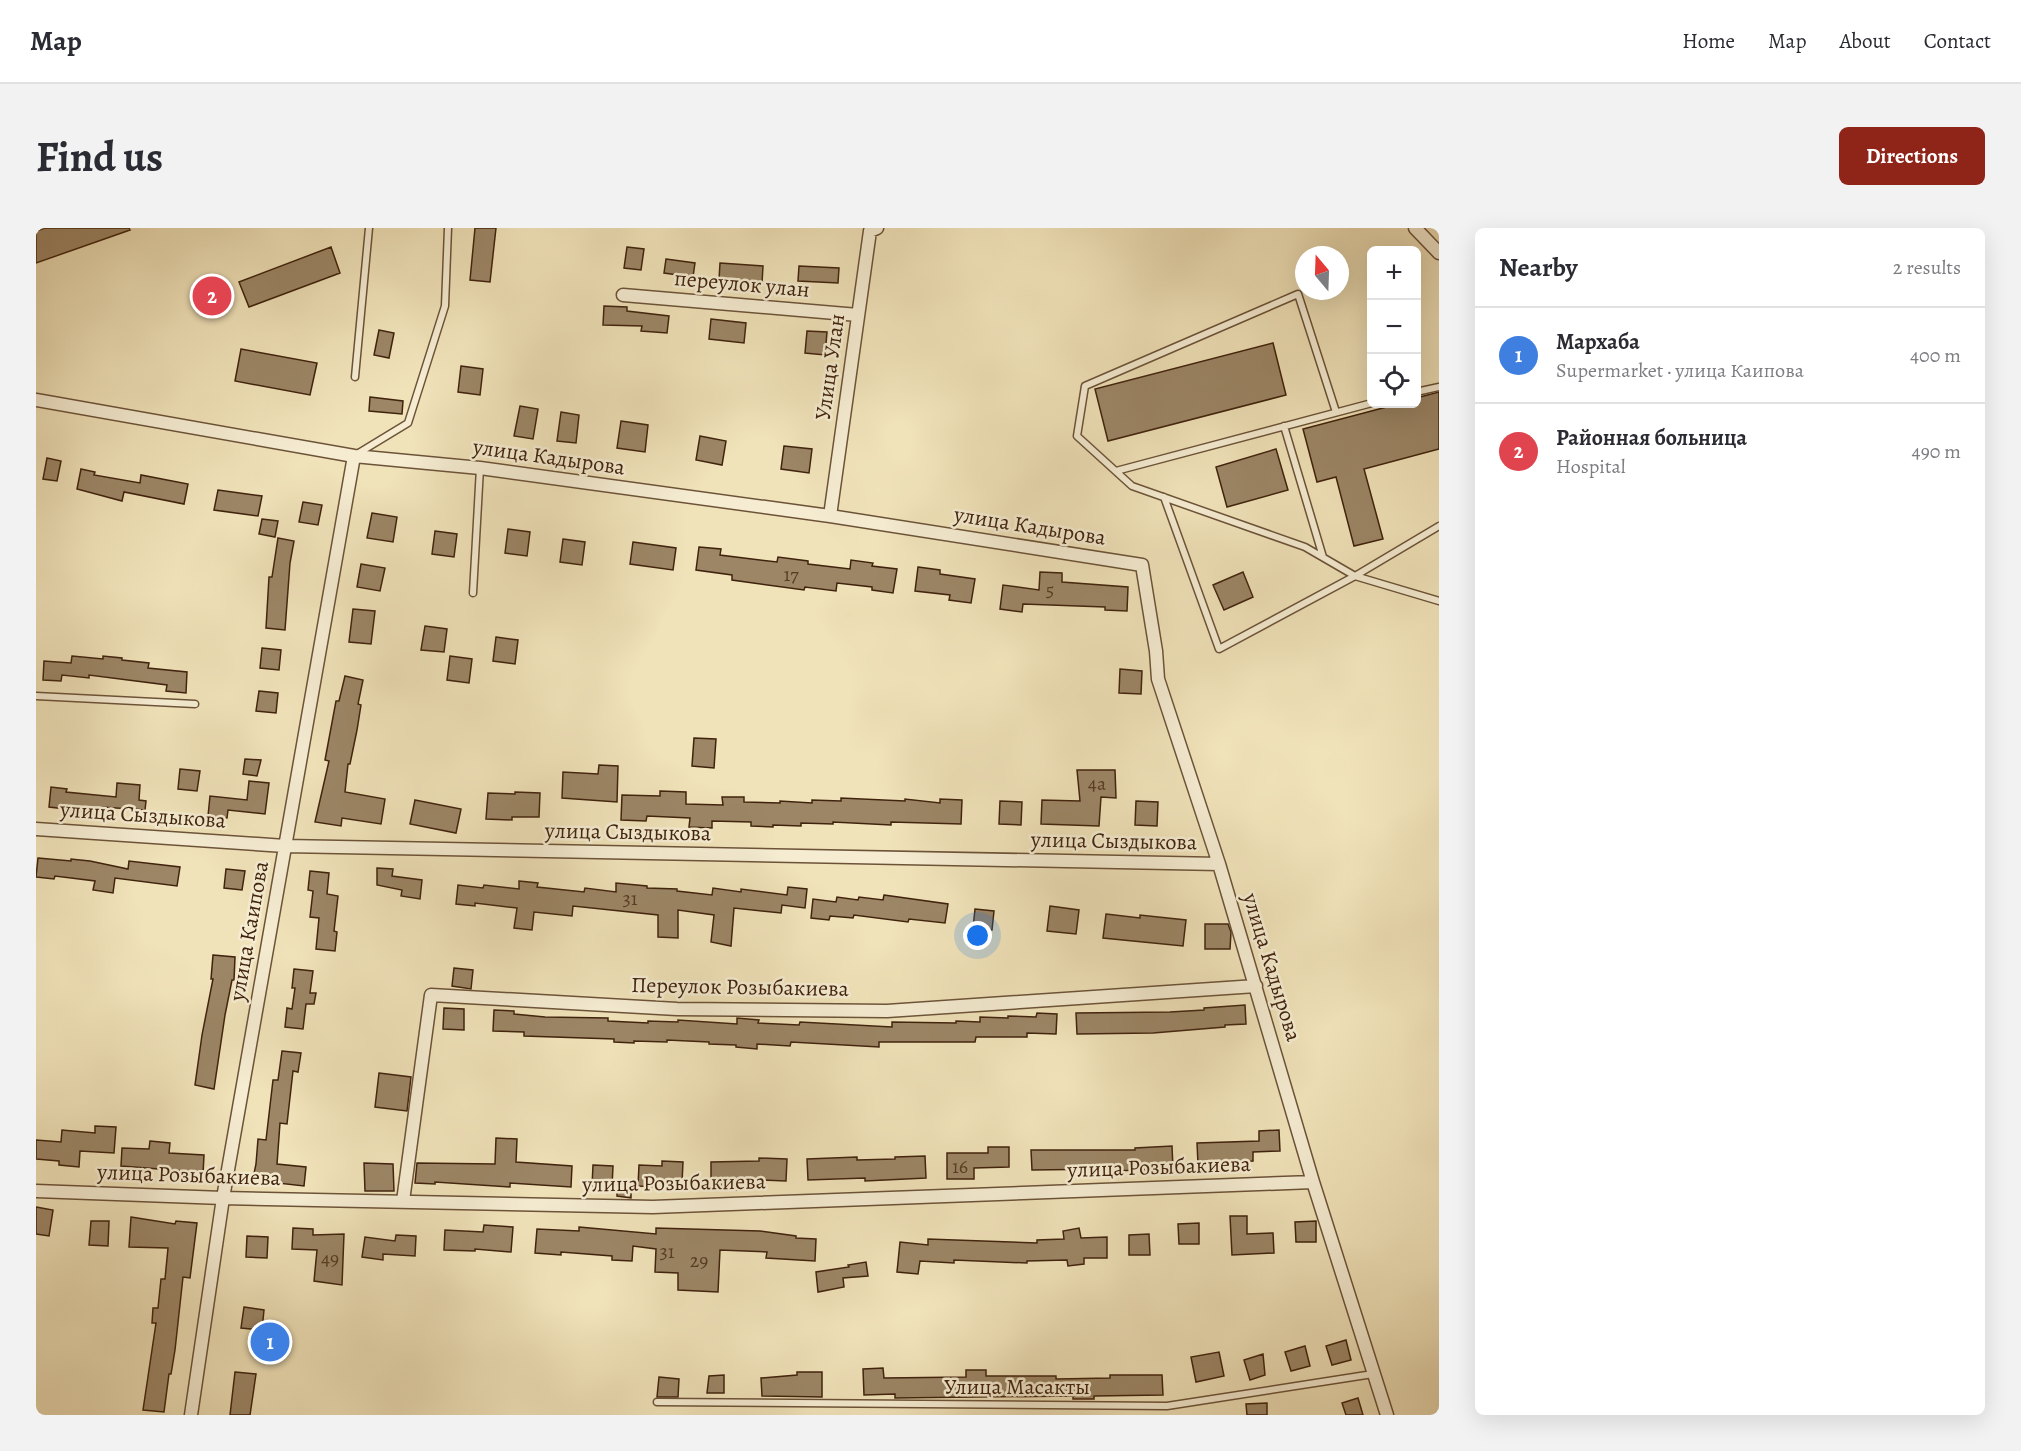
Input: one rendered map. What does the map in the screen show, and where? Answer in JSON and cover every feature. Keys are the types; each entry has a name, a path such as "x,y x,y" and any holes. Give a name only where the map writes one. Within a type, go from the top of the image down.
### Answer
{"street":[{"name":"Улица Улан","path":"830,516 870,231 877,228"},
{"path":"1415,228 1439,253"},
{"name":"переулок улан","path":"623,296 858,315"},
{"name":"улица Кадырова","path":"36,400 354,456 480,468 830,516 1142,565 1156,651 1158,679 1219,864 1313,1182 1387,1415"},
{"name":"улица Каипова","path":"191,1415 223,1198 354,456"},
{"name":"улица Сыздыкова","path":"36,829 285,846 1219,864"},
{"name":"Переулок Розыбакиева","path":"403,1201 431,994 677,1009 887,1011 1256,986"},
{"name":"улица Розыбакиева","path":"36,1191 223,1198 653,1208 1313,1182"}],"lane":[{"path":"355,377 369,228"},
{"path":"354,456 408,423 445,306 448,228"},
{"path":"1336,412 1298,294 1085,386 1077,436 1132,486 1305,547 1355,576 1439,601"},
{"path":"1421,391 1439,387"},
{"path":"1116,471 1367,404"},
{"path":"1284,426 1323,557"},
{"path":"473,593 480,468"},
{"path":"1164,497 1219,649 1355,576 1439,526"},
{"path":"36,696 195,704"},
{"name":"Улица Масакты","path":"657,1402 1167,1406 1374,1374"}],"building":[{"path":"45,228 129,228 130,230 36,263 36,231"},
{"path":"475,228 496,228 490,282 470,280"},
{"path":"331,247 340,273 249,307 239,282"},
{"path":"627,247 644,249 641,270 624,268"},
{"path":"666,259 695,263 693,277 664,273"},
{"path":"720,263 763,266 762,283 719,280"},
{"path":"799,266 839,268 838,283 798,281"},
{"path":"604,306 627,307 627,311 669,316 667,333 641,331 642,326 603,325"},
{"path":"711,319 746,323 744,343 709,339"},
{"path":"379,330 394,333 389,358 374,355"},
{"path":"807,331 827,332 825,355 805,353"},
{"path":"1273,343 1286,395 1108,441 1095,389"},
{"path":"241,349 317,363 310,395 235,381"},
{"path":"461,366 483,369 480,395 458,392"},
{"path":"1439,392 1439,449 1364,469 1383,539 1354,546 1336,477 1317,482 1303,429 1383,408 1421,408 1421,397"},
{"path":"370,397 403,401 402,414 369,411"},
{"path":"520,406 538,409 533,439 514,436"},
{"path":"561,412 579,415 576,443 557,441"},
{"path":"621,421 648,425 645,452 617,448"},
{"path":"700,436 726,441 722,465 696,460"},
{"path":"784,446 812,449 809,473 781,469"},
{"path":"1276,449 1288,490 1227,507 1216,467"},
{"path":"47,458 61,461 57,481 43,479"},
{"path":"81,469 95,472 94,475 140,483 141,475 188,484 184,504 124,492 122,501 77,489"},
{"path":"218,490 262,496 258,516 214,510"},
{"path":"303,502 322,505 318,525 299,522"},
{"path":"372,513 397,517 393,542 367,538"},
{"path":"262,519 278,521 275,537 259,534"},
{"path":"508,529 530,532 527,556 505,553"},
{"path":"435,531 457,534 454,557 432,554"},
{"path":"278,538 294,541 285,630 266,628 269,577 272,577"},
{"path":"563,539 585,542 582,565 560,562"},
{"path":"633,542 676,548 673,570 630,564"},
{"path":"699,547 721,549 720,555 777,562 778,557 808,561 808,564 850,569 851,560 873,563 872,566 897,569 893,593 872,590 872,587 837,583 836,591 805,587 804,590 732,580 732,575 696,570"},
{"path":"361,564 385,568 380,591 357,587"},
{"path":"918,567 940,570 940,574 975,579 971,603 949,600 950,595 915,591"},
{"path":"1040,572 1062,573 1062,582 1128,587 1127,611 1105,610 1105,607 1023,604 1022,612 1000,609 1003,585 1039,590"},
{"path":"1243,572 1253,597 1224,610 1213,585"},
{"path":"353,609 375,611 371,644 349,642"},
{"path":"425,626 447,629 444,652 421,650"},
{"path":"496,637 518,640 515,664 493,661"},
{"path":"262,648 281,650 279,670 260,668"},
{"path":"72,656 122,658 122,660 149,663 148,668 187,672 186,693 166,691 167,685 89,675 89,678 62,675 61,681 43,680 44,661 71,663"},
{"path":"450,656 472,659 469,683 447,680"},
{"path":"1120,669 1142,671 1141,694 1119,693"},
{"path":"345,676 363,680 358,704 361,705 357,730 350,764 348,764 345,792 385,799 381,824 342,818 341,826 315,822 329,761 325,760 336,701 339,701"},
{"path":"259,691 278,693 276,713 256,711"},
{"path":"694,738 716,739 714,768 692,766"},
{"path":"245,759 261,760 257,776 243,774"},
{"path":"599,765 618,766 617,802 562,798 563,772 598,774"},
{"path":"180,769 200,771 197,791 178,789"},
{"path":"1077,770 1115,770 1116,798 1101,797 1099,826 1041,824 1042,800 1080,801"},
{"path":"249,781 269,783 265,814 228,810 227,818 208,816 210,796 247,800"},
{"path":"117,783 140,785 139,800 146,801 145,810 102,807 101,816 82,814 83,811 49,807 51,787 67,789 66,792 116,797"},
{"path":"660,791 686,792 686,804 723,805 722,797 744,797 744,802 780,803 780,801 812,803 812,800 841,801 841,798 905,801 905,799 940,803 940,799 962,800 961,824 891,822 891,825 833,822 833,824 801,823 801,826 773,825 773,827 751,826 751,822 712,821 712,828 689,827 690,818 647,816 646,821 621,820 622,795 660,796"},
{"path":"515,792 540,793 539,817 512,817 512,820 486,819 488,793 515,794"},
{"path":"415,800 461,809 456,833 410,824"},
{"path":"1000,801 1022,802 1021,825 999,824"},
{"path":"1136,801 1158,802 1157,826 1135,825"},
{"path":"38,858 90,861 128,869 129,861 180,867 177,886 115,878 113,893 93,890 95,881 55,876 54,879 36,877"},
{"path":"377,868 393,869 392,876 422,880 420,899 401,896 402,890 377,885"},
{"path":"226,869 245,871 242,890 224,888"},
{"path":"310,871 329,873 327,894 338,896 334,931 337,932 335,951 316,949 319,918 310,917 313,891 308,890"},
{"path":"519,881 538,883 537,887 584,892 585,888 616,892 616,883 712,895 713,888 787,895 788,887 807,889 805,908 782,905 781,913 734,908 731,946 711,942 714,915 678,910 678,938 658,937 658,915 573,906 572,916 534,912 532,930 514,928 517,908 475,903 475,906 456,904 458,885 519,889"},
{"path":"884,895 948,904 945,923 909,919 908,922 854,915 853,918 830,916 829,920 811,918 813,899 836,902 837,897 883,900"},
{"path":"1050,906 1079,910 1076,934 1047,931"},
{"path":"975,909 994,911 992,930 973,928"},
{"path":"1106,914 1186,920 1183,946 1103,938"},
{"path":"1205,924 1228,924 1231,932 1230,949 1205,949"},
{"path":"213,955 235,957 234,980 232,980 225,1015 214,1089 195,1085 213,979 211,979"},
{"path":"454,968 473,970 471,989 452,986"},
{"path":"294,969 313,971 310,993 316,993 314,1004 306,1004 303,1029 285,1027 287,1008 292,1009 295,988 292,988"},
{"path":"1245,1005 1246,1024 1153,1033 1077,1034 1076,1013 1170,1012"},
{"path":"444,1008 464,1009 464,1030 443,1029"},
{"path":"494,1010 545,1017 608,1018 608,1021 648,1023 648,1021 678,1022 678,1020 737,1024 737,1018 759,1020 758,1023 799,1025 800,1022 892,1027 892,1022 980,1022 980,1017 1036,1017 1037,1013 1057,1014 1056,1034 1027,1033 1027,1037 976,1037 975,1042 879,1042 879,1047 791,1042 790,1046 757,1044 757,1049 736,1047 736,1045 709,1044 709,1042 667,1040 667,1042 634,1041 634,1043 614,1042 614,1039 524,1036 524,1032 493,1031"},
{"path":"282,1051 301,1053 298,1072 293,1071 287,1124 280,1123 277,1164 306,1167 304,1186 252,1183 258,1139 266,1140 273,1080 278,1080"},
{"path":"379,1073 411,1077 407,1111 375,1107"},
{"path":"95,1126 116,1127 114,1153 80,1151 79,1167 59,1165 59,1161 36,1159 36,1140 61,1142 62,1130 95,1133"},
{"path":"1279,1130 1280,1151 1253,1152 1253,1161 1198,1164 1197,1143 1259,1141 1259,1131"},
{"path":"496,1138 517,1139 516,1162 572,1166 571,1187 510,1183 510,1187 435,1182 435,1184 415,1183 417,1163 495,1164"},
{"path":"150,1141 170,1143 169,1153 204,1155 203,1174 121,1166 122,1148 149,1149"},
{"path":"1172,1146 1173,1169 1032,1170 1031,1150 1135,1150 1135,1148"},
{"path":"988,1147 1009,1147 1009,1167 974,1168 974,1179 947,1179 947,1153 988,1153"},
{"path":"925,1156 926,1178 865,1181 865,1178 808,1180 807,1159 857,1157 857,1160"},
{"path":"759,1158 787,1159 786,1181 736,1179 736,1190 722,1190 722,1179 711,1179 711,1162 759,1161"},
{"path":"662,1161 683,1162 682,1183 658,1182 658,1187 638,1186 639,1165 662,1166"},
{"path":"364,1163 393,1164 394,1191 365,1191"},
{"path":"593,1165 613,1166 612,1187 592,1186"},
{"path":"617,1180 631,1181 631,1198 617,1196"},
{"path":"36,1207 53,1210 49,1236 36,1234"},
{"path":"1230,1216 1247,1216 1247,1234 1273,1233 1274,1253 1232,1255"},
{"path":"131,1217 175,1224 176,1221 197,1223 190,1278 183,1277 175,1350 164,1412 143,1410 156,1323 152,1323 153,1308 158,1308 161,1279 165,1279 168,1248 129,1247"},
{"path":"91,1221 109,1221 108,1246 89,1245"},
{"path":"1316,1221 1316,1242 1296,1242 1295,1222"},
{"path":"1199,1223 1199,1244 1179,1244 1178,1224"},
{"path":"484,1225 513,1227 511,1252 475,1249 475,1251 444,1250 445,1230 483,1232"},
{"path":"579,1227 656,1234 656,1228 760,1231 796,1236 796,1238 816,1239 815,1261 766,1258 767,1252 720,1250 718,1292 678,1290 678,1273 655,1272 656,1249 633,1246 632,1261 612,1260 612,1256 561,1252 561,1255 535,1253 537,1229 579,1231"},
{"path":"293,1228 313,1229 313,1235 344,1234 342,1285 314,1281 317,1250 292,1249"},
{"path":"1079,1228 1081,1238 1107,1237 1107,1258 1084,1258 1084,1264 1068,1266 1067,1260 1027,1261 1027,1263 920,1261 918,1274 897,1272 900,1242 928,1245 928,1239 1037,1243 1037,1240 1064,1239 1063,1231"},
{"path":"1149,1234 1150,1255 1129,1255 1129,1235"},
{"path":"396,1235 416,1236 415,1256 383,1254 383,1260 362,1257 365,1237 395,1241"},
{"path":"247,1236 268,1237 267,1258 246,1257"},
{"path":"866,1262 868,1276 843,1278 844,1287 818,1292 816,1272"},
{"path":"244,1307 264,1310 262,1330 241,1328"},
{"path":"279,1334 277,1351 263,1349 262,1335"},
{"path":"1346,1340 1351,1360 1332,1365 1326,1346"},
{"path":"1305,1346 1310,1366 1291,1371 1285,1352"},
{"path":"1219,1352 1224,1376 1196,1382 1191,1357"},
{"path":"1263,1354 1265,1375 1250,1380 1244,1360"},
{"path":"883,1368 884,1378 966,1377 966,1370 986,1370 986,1376 1056,1376 1056,1379 1110,1378 1110,1375 1162,1375 1163,1395 1094,1396 1094,1399 1073,1399 1073,1396 895,1398 895,1394 864,1395 863,1369"},
{"path":"235,1372 256,1374 250,1415 230,1415"},
{"path":"797,1372 822,1372 822,1397 762,1396 761,1378 797,1375"},
{"path":"724,1375 724,1393 707,1393 709,1376"},
{"path":"659,1377 679,1379 678,1397 657,1397"},
{"path":"1358,1398 1363,1415 1346,1415 1342,1403"},
{"path":"1267,1403 1267,1415 1247,1415 1246,1404"}],"place":[{"name":"Районная больница","path":"212,296"},
{"name":"Мархаба","path":"270,1342"}]}
